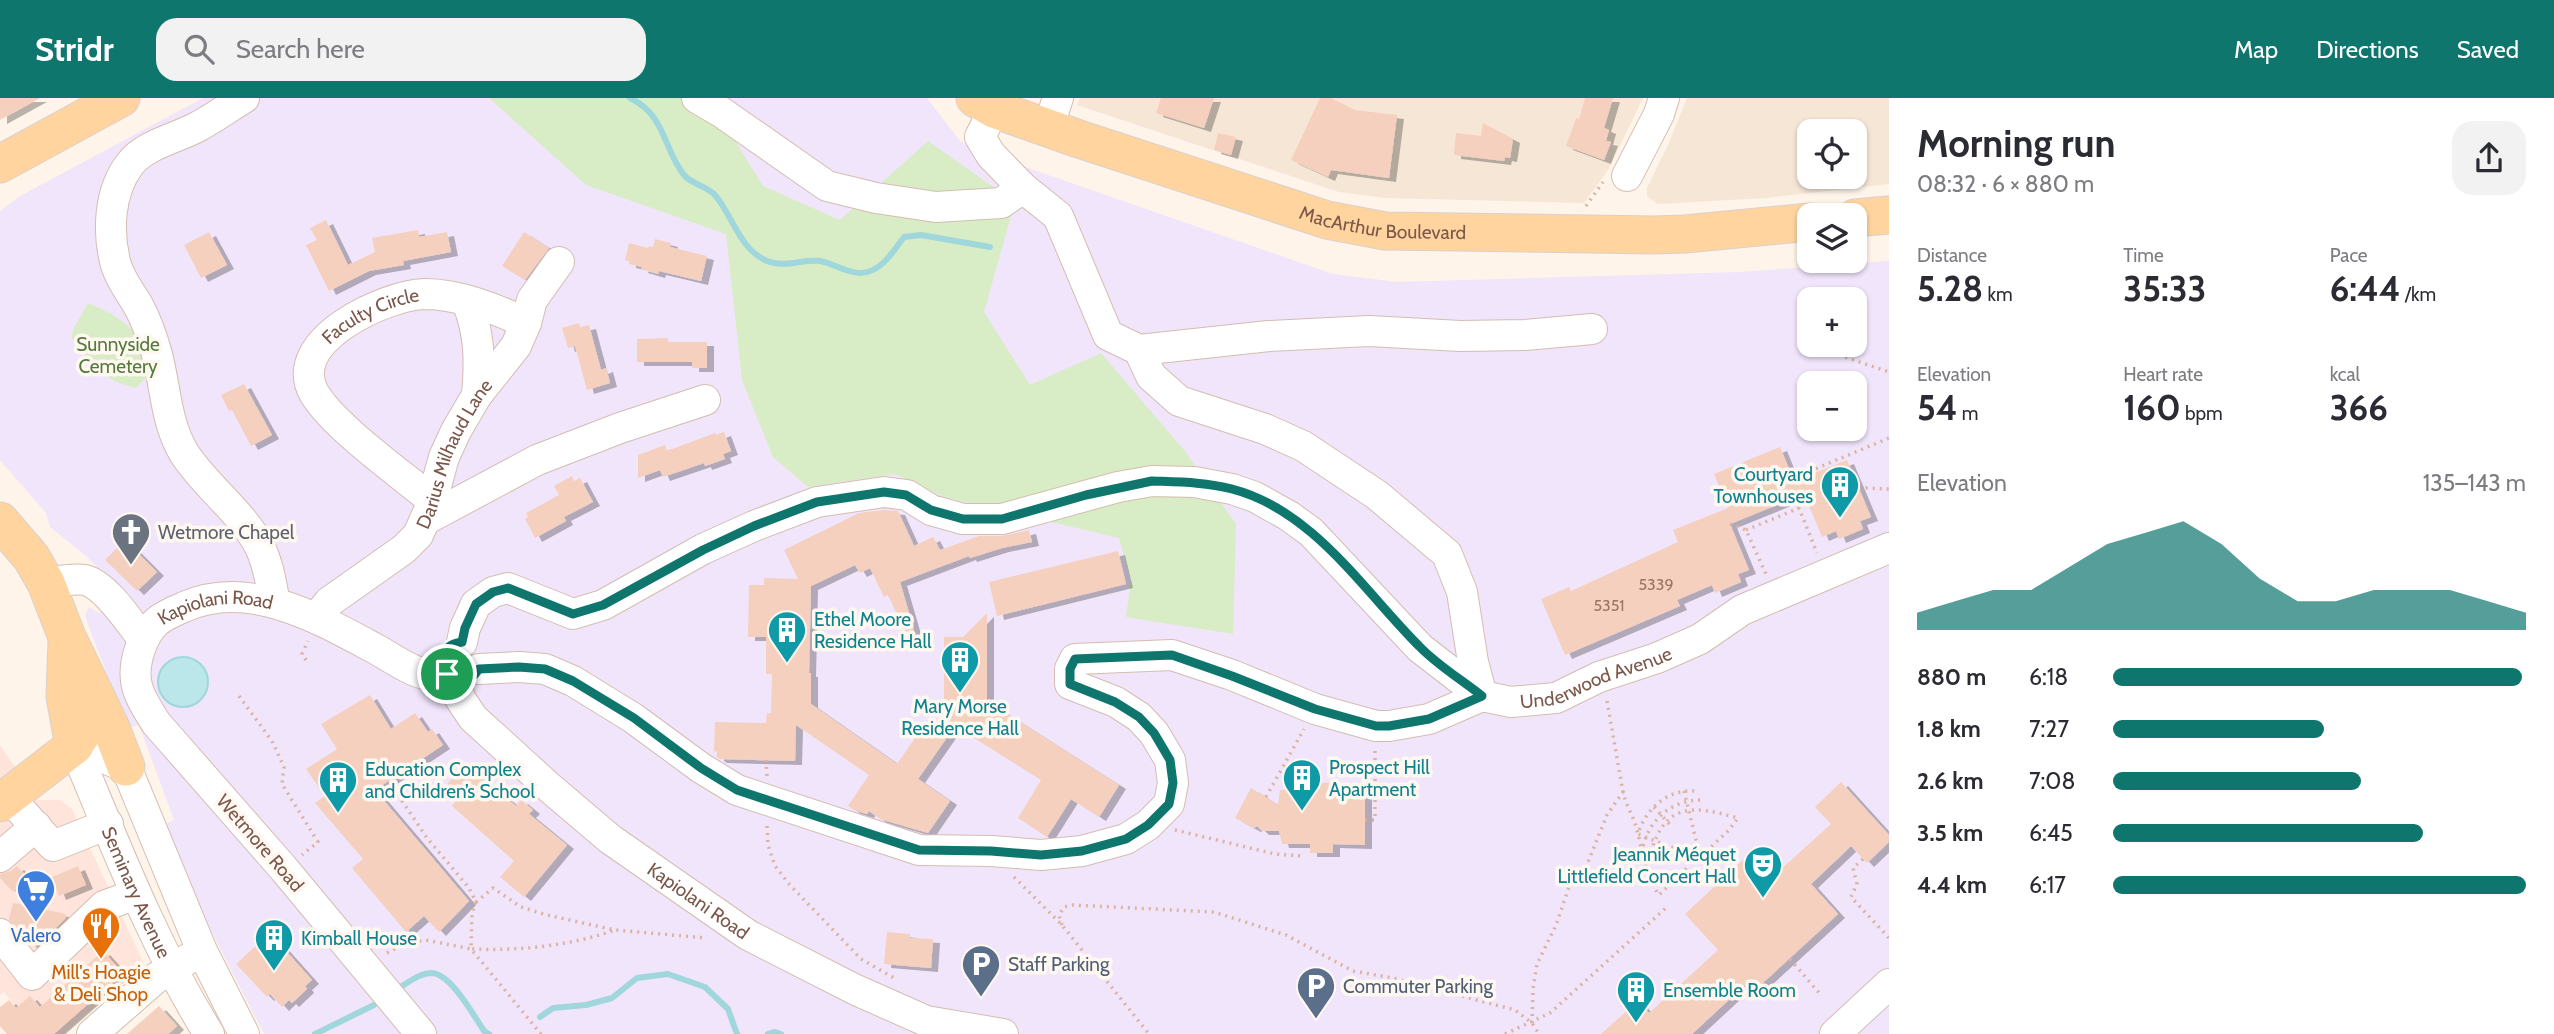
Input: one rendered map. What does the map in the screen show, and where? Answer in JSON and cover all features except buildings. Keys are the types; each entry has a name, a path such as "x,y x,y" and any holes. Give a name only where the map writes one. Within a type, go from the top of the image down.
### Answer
{"main road":[{"path":"0,164 121,98"},
{"name":"MacArthur Boulevard","path":"984,103 1053,113 1326,220 1358,228 1399,231 1662,234 1797,223"},
{"path":"1867,217 1889,215"},
{"path":"0,521 31,557 46,583 67,638 126,767"},
{"path":"67,638 65,696 74,746"},
{"path":"4,799 74,746 89,716 91,688"}],"street":[{"path":"244,98 202,125 145,150 131,162 117,185 111,211 112,243 117,266 126,288 140,309 161,367 171,426 185,454 259,544 269,566 275,603"},
{"path":"697,98 827,186 876,198 936,207 1001,203 1023,188"},
{"path":"1627,176 1659,114 1664,98"},
{"path":"984,103 980,137 991,155 1023,188 1058,216 1108,335 1139,350 1269,336 1369,331 1460,336 1525,335 1591,329"},
{"name":"Darius Milhaud Lane","path":"315,623 329,602 404,549 418,535 444,457 477,395 516,346 532,300 559,262"},
{"name":"Faculty Circle","path":"428,510 371,449 326,408 313,391 309,367 320,344 365,311 387,301 424,294 446,295 526,323"},
{"path":"467,302 475,321 478,345 480,369 477,395"},
{"path":"460,674 519,667 545,669 573,681 634,718 737,790 919,850 1041,855 1082,851 1126,839 1148,825 1169,804 1173,783 1170,760 1154,733 1139,717 1115,702 1070,684 1070,669 1075,659 1172,655 1315,709 1376,726 1429,719 1482,696 1473,662 1462,592 1447,554 1377,495 1303,446 1265,429 1179,401 1151,376 1139,350"},
{"path":"428,510 537,460 620,428 705,400"},
{"name":"Underwood Avenue","path":"460,674 443,662 446,650 462,642 476,604 493,592 508,588 573,614 603,605 703,550 754,526 817,502 884,492 906,495 931,510 963,519 1002,519 1118,487 1152,481 1194,482 1232,489 1255,497 1311,532 1420,648 1482,696 1511,702 1556,698 1599,677 1657,658 1689,644 1742,610 1889,548"},
{"name":"Kapiolani Road","path":"46,583 87,580 99,587 143,639 159,618 212,598 243,597 275,603 423,674 460,674 461,700 473,718 550,788 610,839 748,935 834,979 926,1021 973,1032 1003,1034"},
{"name":"Wetmore Road","path":"143,639 134,665 139,696 156,723 284,869 421,1034"},
{"path":"74,746 126,767"},
{"name":"Seminary Avenue","path":"74,746 136,894 172,968 209,1034"},
{"name":"Seminary Avenue","path":"126,767 202,951 244,1034"},
{"path":"4,799 36,826 54,846 107,824"},
{"path":"0,858 36,826"},
{"path":"0,934 32,975 104,906 136,894"},
{"path":"92,1034 149,984 202,951"},
{"path":"1835,1034 1889,984"}],"path":[{"path":"1845,357 1889,372"},
{"path":"1803,474 1824,468 1889,438"},
{"path":"1860,490 1889,489"},
{"path":"1804,494 1799,508 1817,553"},
{"path":"1730,524 1746,530 1799,508"},
{"path":"1746,530 1766,574"},
{"path":"306,660 302,654 315,623"},
{"path":"1605,695 1623,792 1650,880 1659,895 1688,867"},
{"path":"239,696 272,741 284,767 282,784 318,842 284,869"},
{"path":"1266,797 1315,709"},
{"path":"1365,820 1375,820 1376,726"},
{"path":"766,760 767,778"},
{"path":"394,789 427,838 469,888 476,902"},
{"path":"1638,834 1640,825 1666,796 1684,791 1695,792"},
{"path":"1684,791 1697,844"},
{"path":"1532,1023 1537,964 1556,925 1569,887 1586,867 1607,815 1623,792"},
{"path":"1643,846 1645,837 1661,814 1686,801 1702,800"},
{"path":"1654,807 1672,827"},
{"path":"1651,852 1663,824 1676,814 1705,809 1738,818 1711,847"},
{"path":"767,817 768,845 775,866 789,884 861,959 904,984"},
{"path":"1170,829 1275,855 1303,856"},
{"path":"1638,834 1686,853"},
{"path":"1863,859 1853,868 1857,884 1851,897 1889,938"},
{"path":"1008,872 1062,925 1149,1034"},
{"path":"541,1034 471,949 472,913 476,902 493,888 521,908 615,930 710,938"},
{"path":"1062,925 1059,915 1064,907 1073,905 1214,912 1286,935 1353,971 1393,978 1515,1010 1532,1023 1539,1034"},
{"path":"1505,1034 1550,1013 1667,907"},
{"path":"364,966 406,943 426,940 471,949 499,950 582,941 615,930"},
{"path":"1790,959 1821,996"}],"shaded area":[{"path":"203,98 927,98 960,141 991,155 1333,274 1397,282 1740,272 1797,268 1797,273 1867,273 1867,263 1889,261 1889,1034 264,1034 210,929 165,824 174,820 139,725 127,728 85,616 89,607 99,613 123,593 86,556 50,527 46,513 0,460 0,211 20,196"},
{"path":"1080,98 1643,98 1608,170 1584,203 1386,198 1339,192 1077,105"},
{"path":"1687,98 1889,98 1889,184 1867,186 1867,119 1797,119 1797,189 1845,189 1765,198 1657,204 1647,196 1647,188"},
{"path":"0,745 37,800 60,800 72,809 144,964 63,1034 37,1034 4,992 0,995"}],"green space":[{"path":"489,98 709,98 763,186 840,220 928,141 1015,202 984,312 1030,385 1101,353 1184,450 1236,524 1233,634 1126,617 1131,580 1119,538 944,497 895,474 808,487 773,457 742,380 726,234 586,185"},
{"name":"Sunnyside Cemetery","path":"88,303 122,321 131,328 145,347 153,371 136,388 105,376 71,337"}],"water":[{"path":"183,657 201,664 208,682 201,700 183,707 165,700 158,682 165,664"}],"waterway":[{"path":"630,98 651,114 684,175 715,195 750,249 767,261 780,264 820,261 861,273 881,265 904,237 921,235 990,247"},
{"path":"540,1017 553,1008 586,1005 612,998 637,978 668,974 705,987 728,1009 737,1034"},
{"path":"397,989 423,975 439,975 454,988 484,1031 489,1034"},
{"path":"315,1034 374,1005"},
{"path":"768,1034 781,1034"}],"place":[{"name":"Courtyard Townhouses","path":"1840,519"},
{"name":"Wetmore Chapel","path":"131,566"},
{"name":"Ethel Moore Residence Hall","path":"787,664"},
{"name":"Mary Morse Residence Hall","path":"960,694"},
{"name":"Prospect Hill Apartment","path":"1302,812"},
{"name":"Education Complex and Children’s School","path":"338,814"},
{"name":"Jeannik Méquet Littlefield Concert Hall","path":"1763,899"},
{"name":"Valero","path":"36,923"},
{"name":"Mill's Hoagie & Deli Shop","path":"101,960"},
{"name":"Kimball House","path":"274,972"},
{"name":"Staff Parking","path":"981,998"},
{"name":"Commuter Parking","path":"1316,1020"},
{"name":"Ensemble Room","path":"1636,1024"}],"route":[{"path":"1152,481 1194,482 1232,489 1255,497 1289,516 1311,532 1420,648 1482,696 1429,719 1376,726 1315,709 1172,655 1075,659 1070,669 1070,684 1115,702 1139,717 1154,733 1170,760 1173,783 1169,804 1148,825 1126,839 1082,851 1041,855 919,850 737,790 701,768 634,718 573,681 545,669 479,669 472,677 463,680 457,680 447,674 443,662 446,650 462,642 476,604 493,592 508,588 573,614 603,605 703,550 754,526 817,502 884,492 906,495 931,510 963,519 1002,519 1086,495 1152,481"}]}
